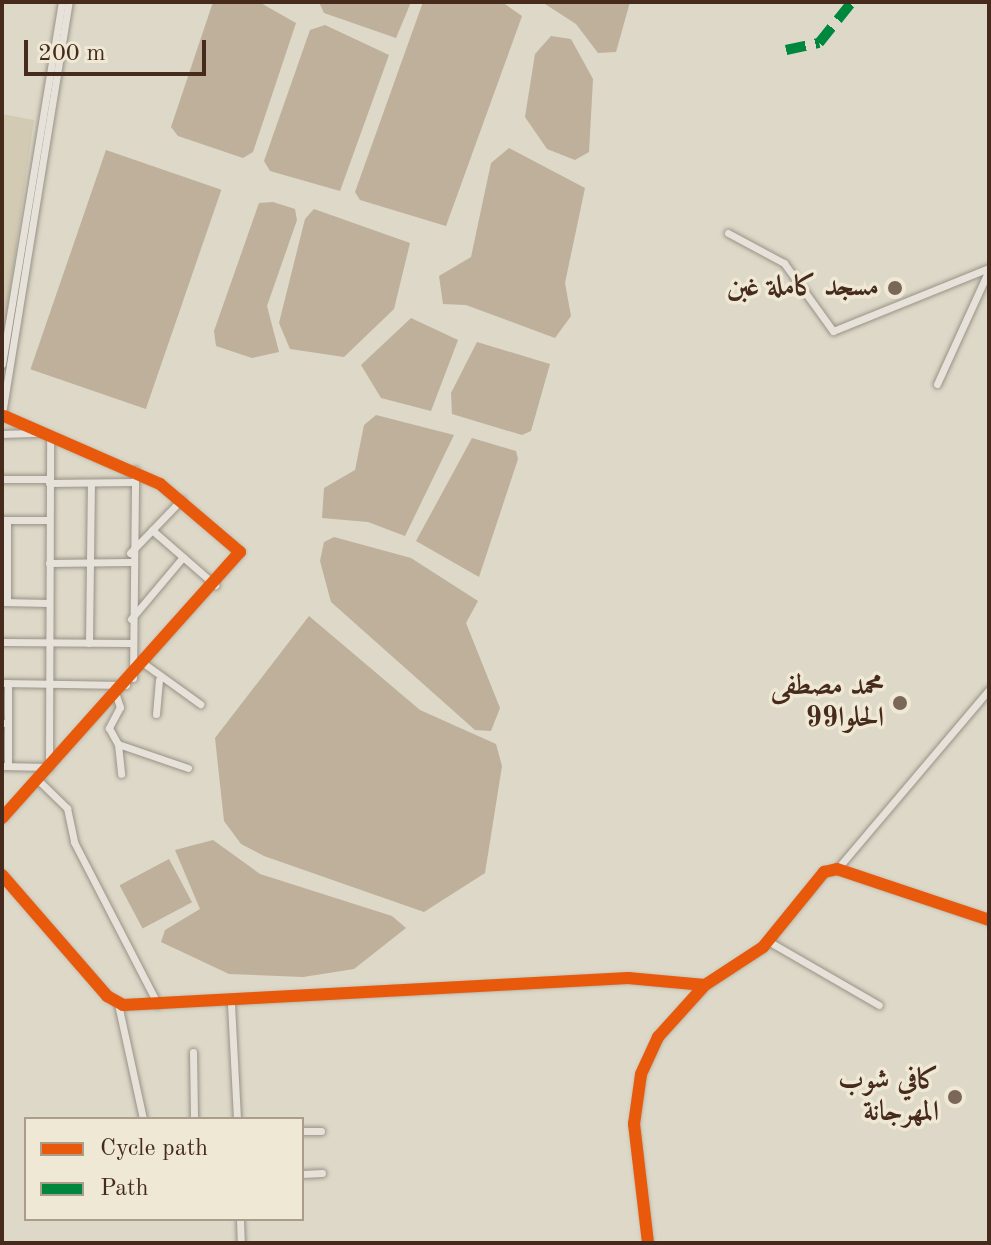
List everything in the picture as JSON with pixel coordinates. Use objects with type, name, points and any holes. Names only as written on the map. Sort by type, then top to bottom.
[{"type":"street","points":[[2,364],[62,2]]},
{"type":"street","points":[[46,436],[2,433],[69,2]]},
{"type":"street","points":[[728,233],[784,263],[833,331],[989,269]]},
{"type":"street","points":[[937,384],[989,269]]},
{"type":"street","points":[[2,818],[146,665],[240,552],[181,500],[135,470],[46,436],[3,415]]},
{"type":"street","points":[[46,436],[49,481],[49,767]]},
{"type":"street","points":[[133,678],[130,558],[135,470]]},
{"type":"street","points":[[2,479],[134,482]]},
{"type":"street","points":[[89,643],[91,483]]},
{"type":"street","points":[[49,563],[91,563],[130,558],[181,500]]},
{"type":"street","points":[[49,520],[5,520],[4,602],[49,603]]},
{"type":"street","points":[[152,530],[215,585]]},
{"type":"street","points":[[131,619],[183,557]]},
{"type":"street","points":[[2,642],[132,643]]},
{"type":"street","points":[[146,665],[159,680],[200,704]]},
{"type":"street","points":[[156,714],[159,680]]},
{"type":"street","points":[[49,767],[5,766],[5,683],[126,685]]},
{"type":"street","points":[[837,869],[989,690]]},
{"type":"street","points":[[116,695],[120,707],[109,728],[118,744],[121,774]]},
{"type":"street","points":[[118,744],[188,768]]},
{"type":"street","points":[[37,779],[67,808],[74,842],[139,957],[158,1005]]},
{"type":"street","points":[[648,1243],[634,1124],[641,1074],[658,1037],[705,985],[768,941],[824,872],[837,869],[989,920]]},
{"type":"street","points":[[2,875],[118,1004],[143,1117]]},
{"type":"street","points":[[768,941],[879,1005]]},
{"type":"street","points":[[118,1004],[231,1004],[628,978],[705,985]]},
{"type":"street","points":[[231,1004],[237,1117]]},
{"type":"street","points":[[193,1052],[194,1117]]},
{"type":"street","points":[[304,1131],[321,1131]]},
{"type":"street","points":[[304,1174],[322,1173]]},
{"type":"street","points":[[240,1221],[241,1243]]},
{"type":"shaded area","points":[[213,2],[259,2],[296,23],[253,152],[243,158],[178,136],[171,127]]},
{"type":"shaded area","points":[[319,2],[411,2],[396,38],[324,13]]},
{"type":"shaded area","points":[[423,2],[502,2],[522,16],[446,226],[360,200],[355,192]]},
{"type":"shaded area","points":[[542,2],[630,2],[616,52],[598,53],[576,24]]},
{"type":"shaded area","points":[[325,25],[389,55],[340,191],[270,171],[264,161],[310,30]]},
{"type":"shaded area","points":[[551,36],[571,39],[593,79],[589,152],[575,160],[547,149],[525,117],[535,54]]},
{"type":"shaded area","points":[[2,114],[34,120],[4,334],[2,334]]},
{"type":"shaded area","points":[[509,148],[585,188],[565,283],[571,316],[555,338],[466,305],[443,304],[439,276],[471,257],[491,163]]},
{"type":"shaded area","points":[[106,150],[221,190],[146,409],[30,369]]},
{"type":"shaded area","points":[[273,202],[295,209],[297,220],[267,306],[279,352],[252,358],[216,346],[214,331],[259,203]]},
{"type":"shaded area","points":[[314,209],[410,243],[394,309],[344,357],[290,349],[279,323],[305,219]]},
{"type":"shaded area","points":[[411,318],[458,340],[431,411],[381,398],[361,365]]},
{"type":"shaded area","points":[[477,342],[550,364],[531,431],[522,435],[452,414],[451,393]]},
{"type":"shaded area","points":[[376,415],[454,435],[405,536],[368,522],[322,518],[324,488],[355,470],[364,425]]},
{"type":"shaded area","points":[[472,438],[516,451],[518,459],[479,577],[416,541]]},
{"type":"shaded area","points":[[334,537],[411,558],[478,601],[466,623],[500,708],[491,731],[475,730],[331,602],[320,561],[324,542]]},
{"type":"shaded area","points":[[309,616],[420,710],[496,744],[502,766],[485,873],[424,912],[264,856],[241,844],[224,821],[215,738]]},
{"type":"shaded area","points":[[213,840],[260,874],[392,916],[406,928],[354,969],[303,977],[229,974],[161,942],[165,930],[200,909],[175,850]]},
{"type":"shaded area","points":[[169,859],[192,902],[143,929],[120,885]]},
{"type":"marked path","points":[[786,50],[819,43],[852,2]]},
{"type":"cycle path","points":[[2,818],[240,552],[160,484],[4,416]]},
{"type":"cycle path","points":[[648,1243],[634,1124],[641,1074],[658,1037],[705,985],[763,947],[824,872],[837,869],[989,920]]},
{"type":"cycle path","points":[[2,875],[107,996],[123,1005],[628,978],[705,985]]},
{"type":"place","name":"مسجد كاملة غبن","points":[[895,288]]},
{"type":"place","name":"محمد مصطفى الحلوا99","points":[[900,703]]},
{"type":"place","name":"كافي شوب المهرجانة","points":[[955,1097]]}]
